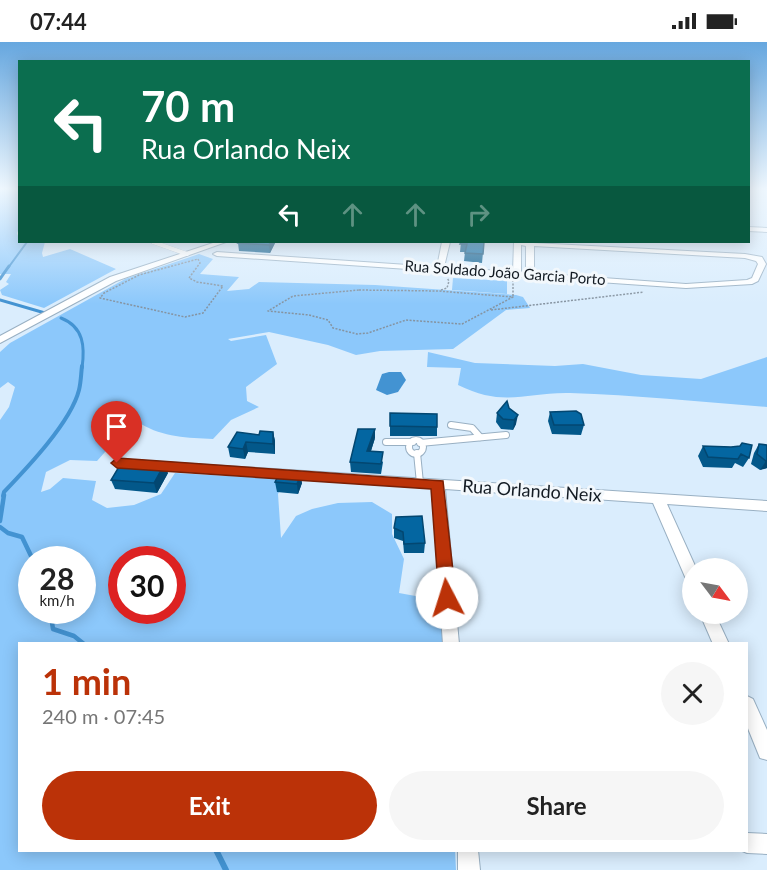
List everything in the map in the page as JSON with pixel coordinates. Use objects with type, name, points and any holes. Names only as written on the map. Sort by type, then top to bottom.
[{"type":"street","points":[[750,229],[767,230]]},
{"type":"street","points":[[0,340],[112,279],[219,243]]},
{"type":"street","points":[[443,272],[446,243]]},
{"type":"street","points":[[515,274],[517,243]]},
{"type":"street","points":[[530,243],[530,275]]},
{"type":"street","name":"Rua Soldado João Garcia Porto","points":[[217,254],[443,272],[515,274],[686,286],[749,282],[756,279],[762,264],[759,259],[746,256],[530,243]]},
{"type":"street","name":"Rua Orlando Neix","points":[[117,463],[767,506]]},
{"type":"street","points":[[438,484],[451,642]]},
{"type":"street","points":[[658,499],[684,558]]},
{"type":"street","points":[[712,624],[720,642]]},
{"type":"street","points":[[748,707],[767,751]]},
{"type":"street","points":[[748,843],[767,844]]},
{"type":"street","points":[[468,852],[469,870]]},
{"type":"lane","points":[[156,243],[187,254]]},
{"type":"lane","points":[[452,425],[472,428],[480,436]]},
{"type":"lane","points":[[386,442],[417,443],[506,435]]},
{"type":"lane","points":[[417,443],[424,449],[417,453],[412,452],[408,447],[417,443]]},
{"type":"lane","points":[[417,453],[420,483]]},
{"type":"path","points":[[198,259],[200,263],[189,278],[199,283],[223,286],[203,313],[185,317],[100,298],[104,293],[121,285],[147,272],[198,259]]},
{"type":"path","points":[[438,291],[447,288],[449,281],[443,272]]},
{"type":"path","points":[[513,297],[515,274]]},
{"type":"path","points":[[438,291],[513,297],[462,324],[406,320],[368,333],[357,334],[333,328],[328,320],[309,315],[268,311],[293,296],[321,292],[438,291]]},
{"type":"path","points":[[489,310],[652,291]]},
{"type":"shaded area","points":[[0,228],[18,228],[18,243],[45,243],[43,257],[70,249],[116,269],[44,308],[2,295],[0,290],[9,284],[6,282],[11,274],[0,274]]},
{"type":"shaded area","points":[[199,254],[213,259],[200,274],[239,277],[227,291],[249,289],[259,282],[375,285],[523,297],[530,308],[506,310],[453,349],[380,351],[356,355],[328,345],[269,332],[228,339],[231,341],[266,335],[277,364],[246,387],[247,401],[259,407],[231,420],[213,439],[167,434],[141,424],[113,443],[97,461],[70,460],[46,472],[41,492],[50,489],[63,478],[96,481],[92,500],[107,508],[134,505],[161,494],[175,473],[285,479],[278,494],[281,538],[296,516],[312,509],[338,503],[372,502],[392,514],[392,534],[404,559],[399,593],[432,599],[446,636],[446,642],[18,642],[18,852],[455,852],[456,870],[0,870],[0,420],[9,407],[15,387],[8,382],[0,388],[0,352],[10,343],[125,279]]},
{"type":"shaded area","points":[[453,278],[507,281],[507,294],[452,290]]},
{"type":"shaded area","points":[[428,352],[475,363],[555,366],[583,364],[641,375],[701,379],[767,357],[767,407],[570,393],[514,397],[489,396],[458,385],[461,368],[427,367]]},
{"type":"shaded area","points":[[401,372],[406,380],[398,392],[387,395],[376,390],[382,374]]},
{"type":"building","points":[[238,243],[270,243],[269,245]]},
{"type":"building","points":[[484,243],[483,254],[465,253],[467,244],[460,244]]},
{"type":"building","points":[[507,401],[509,408],[518,415],[514,420],[503,419],[497,413]]},
{"type":"building","points":[[576,411],[581,414],[584,425],[554,425],[550,412]]},
{"type":"building","points":[[390,413],[437,414],[437,427],[390,426]]},
{"type":"building","points":[[358,429],[375,429],[367,451],[383,452],[381,464],[350,462]]},
{"type":"building","points":[[260,431],[273,432],[273,444],[246,442],[243,449],[228,447],[237,432],[259,435]]},
{"type":"building","points":[[742,443],[752,445],[749,458],[741,454],[738,459],[708,457],[703,446],[731,447],[740,446]]},
{"type":"building","points":[[759,444],[767,445],[766,461],[757,454]]},
{"type":"building","points":[[123,460],[165,463],[154,483],[111,480]]},
{"type":"building","points":[[280,472],[301,473],[297,484],[275,482]]},
{"type":"building","points":[[422,516],[425,543],[404,544],[403,532],[394,528],[396,517]]},
{"type":"waterway","points":[[8,268],[26,243]]},
{"type":"waterway","points":[[0,279],[9,266]]},
{"type":"waterway","points":[[0,300],[45,313]]},
{"type":"waterway","points":[[61,318],[79,332],[83,345],[82,368]]},
{"type":"waterway","points":[[3,496],[4,492],[47,444],[67,416],[79,390],[82,366]]},
{"type":"waterway","points":[[0,521],[4,495]]},
{"type":"waterway","points":[[0,527],[8,533],[22,537],[26,546]]},
{"type":"waterway","points":[[52,624],[53,629],[74,636],[82,642]]},
{"type":"waterway","points":[[217,852],[226,870]]},
{"type":"route","points":[[117,463],[438,484],[447,598]]}]
